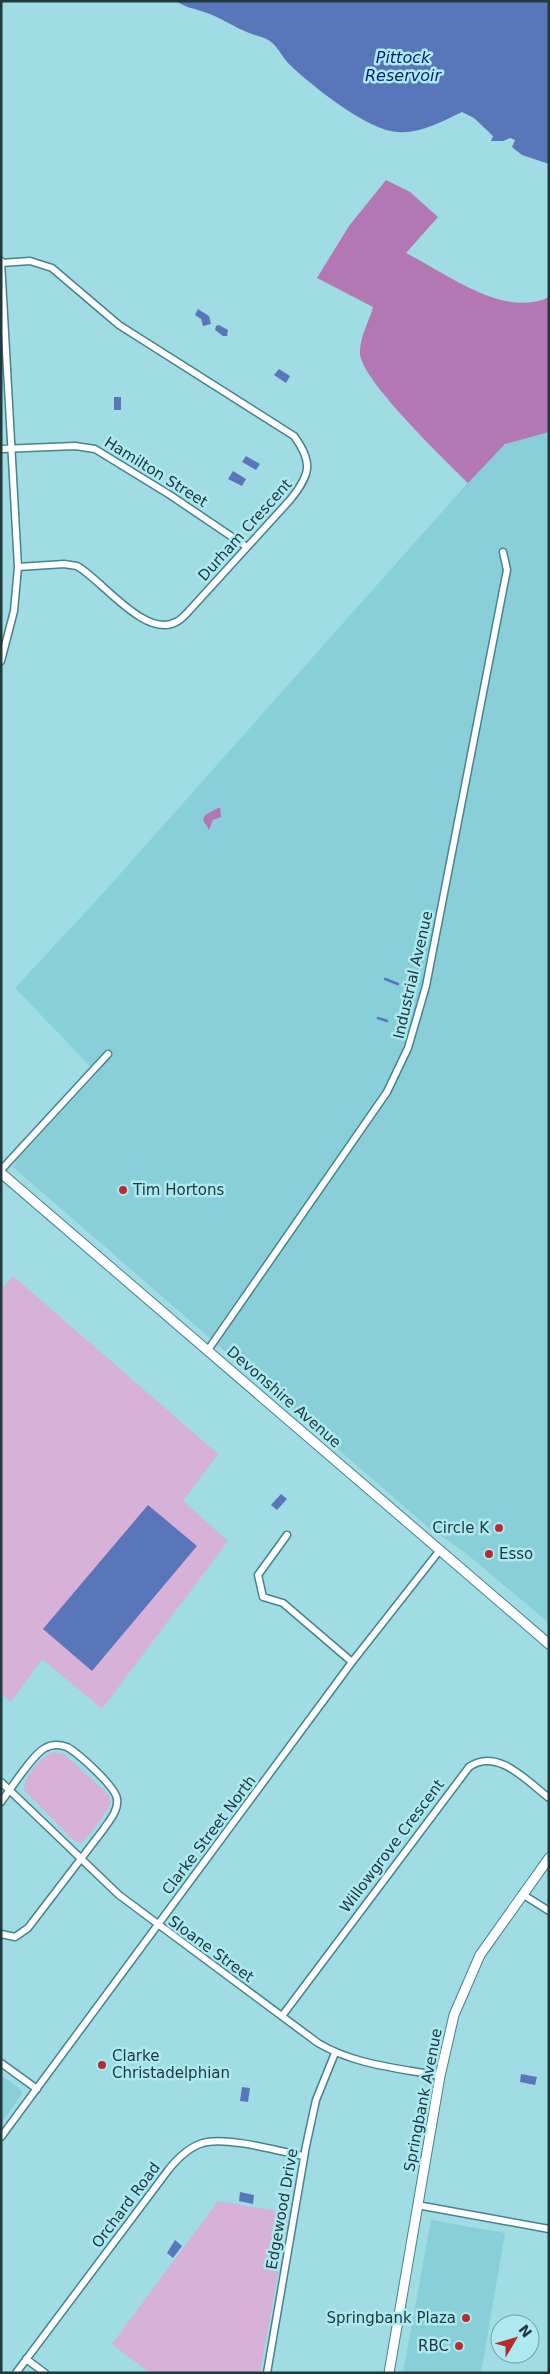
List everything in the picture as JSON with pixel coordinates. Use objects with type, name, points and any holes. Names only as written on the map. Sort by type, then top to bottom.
[{"type":"main road","name":"Devonshire Avenue","points":[[1,1172],[549,1644]]},
{"type":"main road","name":"Springbank Avenue","points":[[388,2373],[440,2076],[454,2015],[469,1977],[491,1938],[549,1858]]},
{"type":"street","name":"Durham Crescent","points":[[1,262],[30,261],[52,268],[119,325],[294,436],[306,456],[308,473],[303,484],[290,500],[176,623],[158,625],[138,615],[77,566],[64,564],[18,567]]},
{"type":"street","points":[[1,262],[13,448],[18,567],[14,611],[1,661]]},
{"type":"street","name":"Hamilton Street","points":[[1,449],[77,446],[95,449],[247,547]]},
{"type":"street","name":"Industrial Avenue","points":[[208,1350],[387,1092],[408,1048],[419,1017],[430,968],[507,570],[502,552]]},
{"type":"street","points":[[1,1172],[108,1054]]},
{"type":"street","points":[[287,1535],[258,1575],[262,1596],[283,1603],[352,1662]]},
{"type":"street","name":"Clarke Street North","points":[[1,2137],[352,1662],[440,1550]]},
{"type":"street","points":[[1,1802],[40,1751],[52,1745],[61,1745],[72,1751],[116,1793],[117,1806],[103,1830],[25,1932],[15,1937],[1,1934]]},
{"type":"street","name":"Willowgrove Crescent","points":[[282,2016],[461,1774],[469,1767],[476,1762],[485,1760],[506,1765],[549,1798]]},
{"type":"street","name":"Sloane Street","points":[[1,1782],[110,1888],[282,2016],[335,2053],[360,2062],[440,2076]]},
{"type":"street","points":[[522,1894],[549,1911]]},
{"type":"street","name":"Edgewood Drive","points":[[267,2373],[304,2156],[316,2100],[335,2053]]},
{"type":"street","points":[[1,2062],[37,2089]]},
{"type":"street","name":"Orchard Road","points":[[16,2373],[164,2175],[182,2155],[197,2145],[216,2141],[304,2156]]},
{"type":"street","points":[[417,2205],[549,2228]]},
{"type":"street","points":[[26,2359],[45,2373]]},
{"type":"shaded area","points":[[386,180],[410,192],[438,217],[406,253],[457,282],[495,298],[513,302],[532,302],[549,297],[549,432],[505,444],[468,483],[407,421],[375,383],[365,367],[360,354],[360,348],[373,307],[317,278],[349,226]]},
{"type":"shaded area","points":[[549,432],[549,1623],[462,1550],[430,1529],[13,1167],[17,1160],[103,1067],[90,1066],[15,988],[96,901],[489,459],[511,440]]},
{"type":"shaded area","points":[[220,808],[221,817],[213,820],[209,830],[203,820],[205,815]]},
{"type":"shaded area","points":[[13,1276],[218,1454],[183,1501],[228,1541],[102,1709],[42,1659],[11,1702],[1,1693],[1,1290]]},
{"type":"shaded area","points":[[52,1752],[64,1754],[106,1792],[110,1798],[109,1807],[106,1812],[81,1843],[74,1841],[24,1790],[26,1779],[34,1768]]},
{"type":"shaded area","points":[[1,2075],[20,2089],[22,2094],[1,2124]]},
{"type":"shaded area","points":[[218,2201],[289,2213],[260,2373],[150,2373],[112,2344]]},
{"type":"shaded area","points":[[431,2220],[505,2233],[481,2373],[403,2373]]},
{"type":"water","name":"Pittock Reservoir","points":[[176,1],[549,1],[549,164],[522,155],[512,147],[515,140],[510,138],[503,141],[491,141],[493,136],[474,118],[462,112],[415,131],[398,132],[371,124],[340,106],[311,83],[289,64],[270,41],[243,31],[210,14],[186,7]]},
{"type":"water","points":[[198,309],[209,316],[211,324],[203,326],[201,319],[195,315]]},
{"type":"water","points":[[219,325],[228,330],[227,336],[223,336],[215,330],[216,326]]},
{"type":"water","points":[[279,369],[290,376],[286,383],[274,375]]},
{"type":"water","points":[[114,397],[121,397],[121,410],[114,410]]},
{"type":"water","points":[[246,456],[260,464],[256,470],[242,462]]},
{"type":"water","points":[[233,471],[246,479],[242,486],[228,479]]},
{"type":"water","points":[[281,1494],[287,1499],[277,1510],[271,1505]]},
{"type":"water","points":[[148,1505],[197,1546],[92,1671],[43,1629]]},
{"type":"water","points":[[521,2074],[537,2077],[535,2085],[520,2082]]},
{"type":"water","points":[[242,2087],[250,2088],[248,2102],[240,2101]]},
{"type":"water","points":[[240,2192],[254,2195],[253,2204],[239,2201]]},
{"type":"water","points":[[175,2240],[182,2246],[173,2258],[167,2253]]},
{"type":"waterway","points":[[385,979],[398,984]]},
{"type":"waterway","points":[[378,1018],[387,1021]]},
{"type":"place","name":"Tim Hortons","points":[[123,1190]]},
{"type":"place","name":"Circle K","points":[[499,1528]]},
{"type":"place","name":"Esso","points":[[489,1554]]},
{"type":"place","name":"Clarke Christadelphian","points":[[102,2065]]},
{"type":"place","name":"Springbank Plaza","points":[[466,2318]]},
{"type":"place","name":"RBC","points":[[459,2346]]}]
